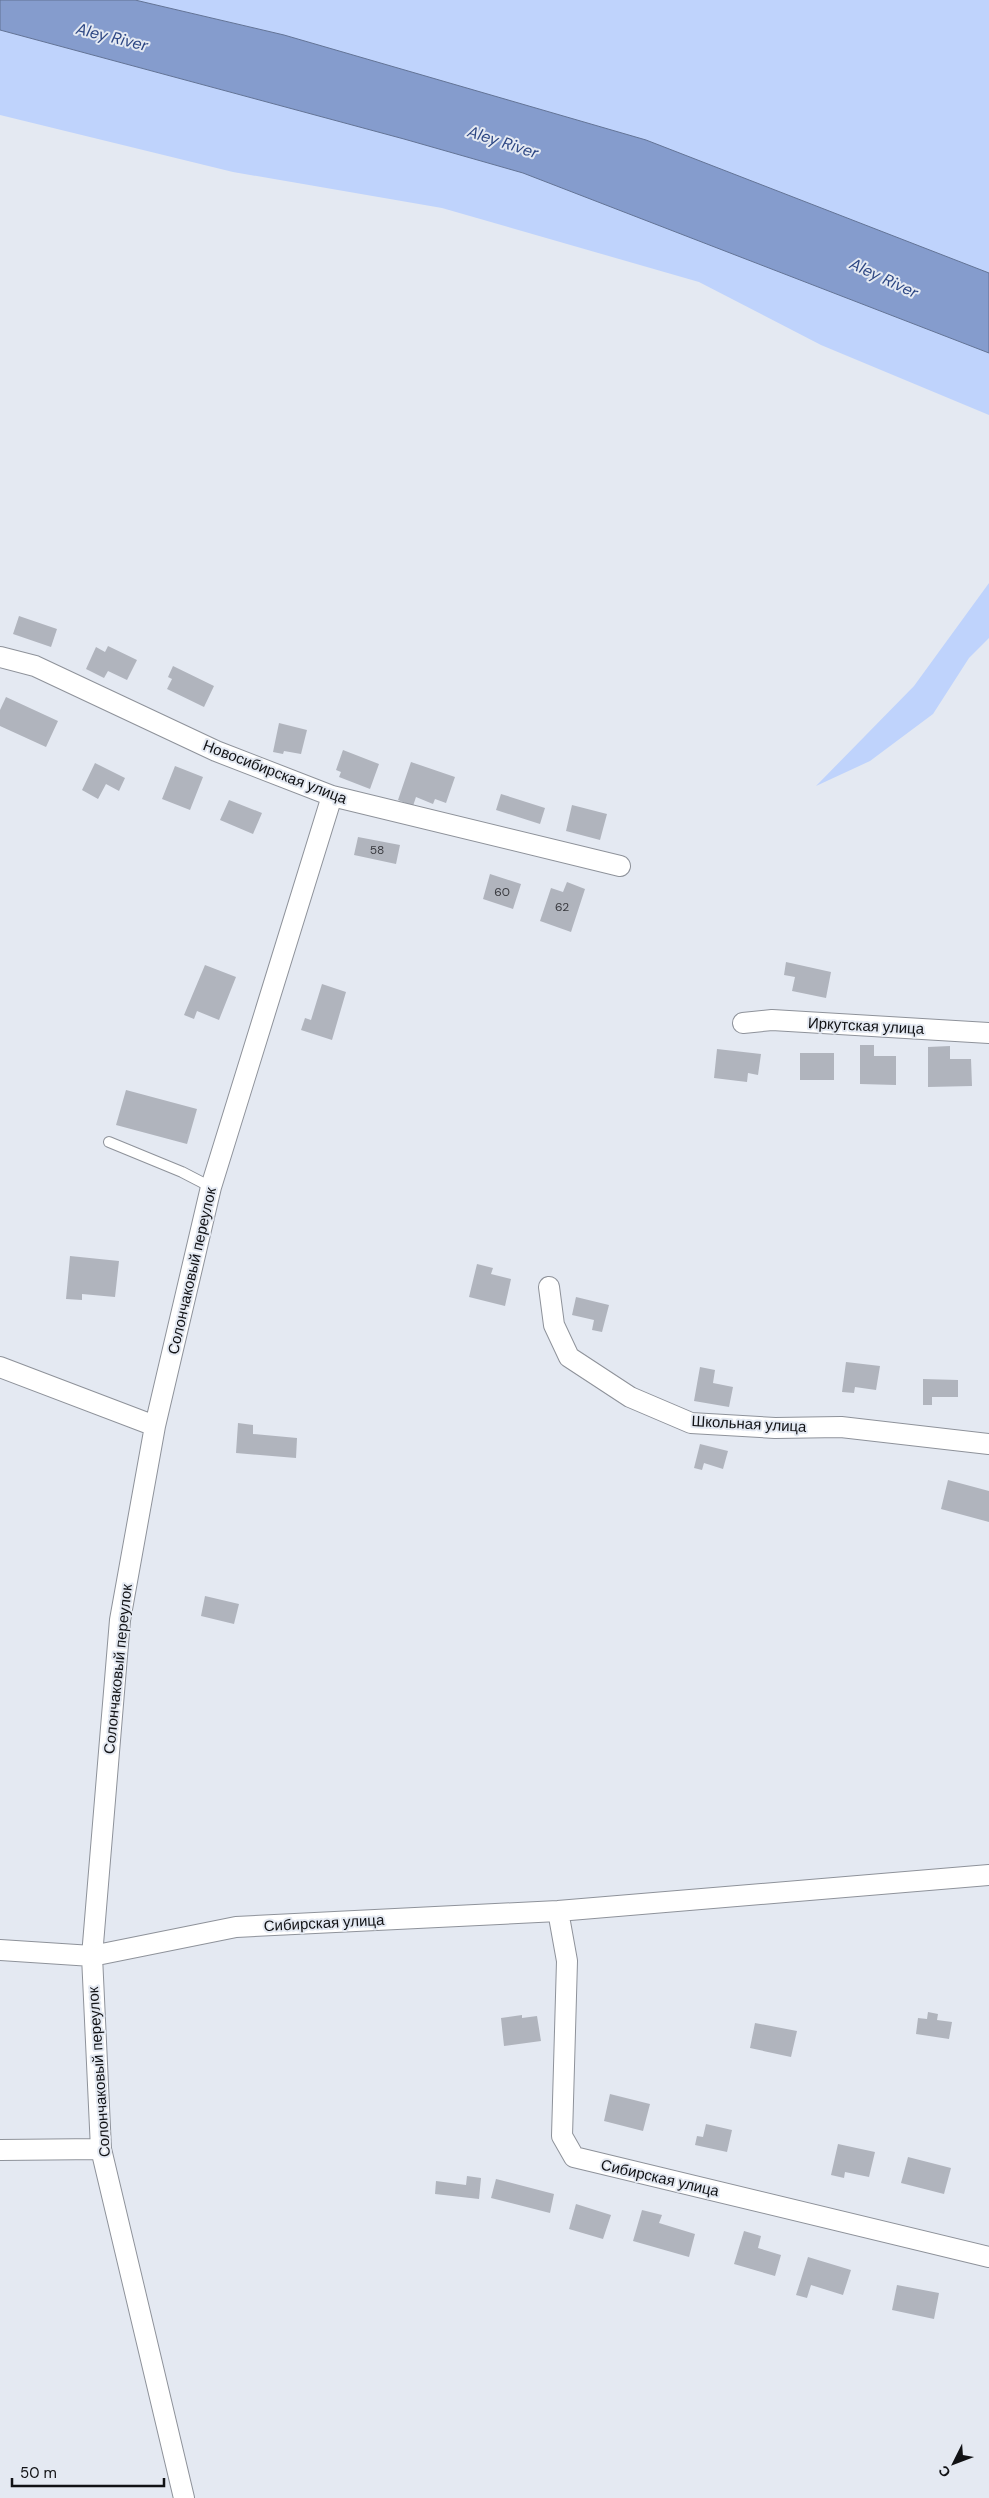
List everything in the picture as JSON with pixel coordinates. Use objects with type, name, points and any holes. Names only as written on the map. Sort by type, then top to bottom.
[{"type":"street","name":"Новосибирская улица","points":[[0,656],[35,666],[216,751],[332,796],[620,866]]},
{"type":"street","name":"Солончаковый переулок","points":[[184,2498],[101,2149],[92,1956],[120,1620],[155,1426],[211,1187],[332,796]]},
{"type":"street","name":"Иркутская улица","points":[[743,1023],[772,1020],[989,1033]]},
{"type":"street","name":"Школьная улица","points":[[549,1287],[554,1325],[568,1357],[630,1397],[690,1423],[775,1428],[841,1427],[989,1444]]},
{"type":"street","points":[[0,1366],[155,1426]]},
{"type":"street","name":"Сибирская улица","points":[[0,1950],[92,1956],[236,1927],[558,1911],[989,1874]]},
{"type":"street","name":"Сибирская улица","points":[[558,1911],[567,1961],[562,2136],[574,2157],[989,2257]]},
{"type":"street","points":[[0,2150],[101,2149]]},
{"type":"lane","points":[[109,1142],[182,1172],[211,1187]]},
{"type":"shaded area","points":[[135,0],[989,0],[989,273],[646,140],[284,35]]},
{"type":"shaded area","points":[[0,30],[523,173],[989,353],[989,415],[821,345],[699,282],[442,208],[233,172],[0,115]]},
{"type":"shaded area","points":[[989,583],[989,638],[969,658],[933,714],[870,761],[816,786],[914,686]]},
{"type":"water","name":"Aley River","points":[[0,0],[135,0],[284,35],[646,140],[989,273],[989,353],[523,173],[0,30]]},
{"type":"building","points":[[19,616],[57,629],[51,647],[13,634]]},
{"type":"building","points":[[108,646],[137,660],[127,680],[108,671],[104,678],[86,669],[96,647],[105,652]]},
{"type":"building","points":[[173,666],[214,686],[204,707],[167,689],[172,679],[168,677]]},
{"type":"building","points":[[6,697],[58,721],[46,747],[0,726],[0,710]]},
{"type":"building","points":[[279,723],[307,730],[301,754],[284,751],[283,754],[273,752]]},
{"type":"building","points":[[343,750],[379,764],[370,789],[339,777],[341,772],[336,770]]},
{"type":"building","points":[[411,762],[455,777],[446,803],[435,799],[433,804],[416,797],[413,806],[398,800]]},
{"type":"building","points":[[95,763],[125,778],[119,791],[106,784],[98,799],[82,790]]},
{"type":"building","points":[[175,766],[203,777],[190,810],[162,799]]},
{"type":"building","points":[[501,794],[545,808],[540,824],[496,810]]},
{"type":"building","points":[[229,800],[262,813],[253,834],[220,820]]},
{"type":"building","points":[[572,805],[607,814],[600,840],[566,831]]},
{"type":"building","points":[[358,837],[400,845],[396,864],[354,855]]},
{"type":"building","points":[[490,874],[521,884],[513,909],[483,899]]},
{"type":"building","points":[[567,882],[585,889],[571,932],[540,921],[551,888],[563,892]]},
{"type":"building","points":[[786,962],[831,972],[826,998],[792,991],[795,977],[784,975]]},
{"type":"building","points":[[205,965],[236,977],[219,1020],[197,1011],[194,1019],[184,1015]]},
{"type":"building","points":[[322,984],[346,992],[332,1040],[301,1030],[305,1018],[311,1020]]},
{"type":"building","points":[[860,1045],[874,1045],[874,1056],[896,1056],[896,1085],[860,1084]]},
{"type":"building","points":[[950,1046],[950,1059],[971,1059],[972,1086],[928,1087],[928,1047]]},
{"type":"building","points":[[717,1049],[761,1054],[758,1075],[748,1073],[747,1082],[714,1078]]},
{"type":"building","points":[[800,1053],[834,1053],[834,1080],[800,1080]]},
{"type":"building","points":[[126,1090],[197,1109],[187,1144],[116,1125]]},
{"type":"building","points":[[70,1256],[119,1261],[115,1297],[82,1294],[82,1300],[66,1299]]},
{"type":"building","points":[[477,1264],[493,1268],[491,1274],[511,1279],[505,1306],[469,1297]]},
{"type":"building","points":[[576,1297],[609,1305],[602,1332],[592,1330],[594,1320],[572,1315]]},
{"type":"building","points":[[846,1362],[880,1366],[876,1390],[855,1387],[854,1393],[842,1392]]},
{"type":"building","points":[[700,1367],[715,1370],[713,1383],[733,1387],[729,1407],[694,1401]]},
{"type":"building","points":[[923,1379],[958,1380],[958,1397],[932,1397],[932,1405],[923,1405]]},
{"type":"building","points":[[238,1423],[253,1425],[253,1434],[297,1438],[296,1458],[236,1453]]},
{"type":"building","points":[[700,1444],[728,1451],[723,1469],[704,1463],[702,1470],[694,1468]]},
{"type":"building","points":[[948,1480],[989,1491],[989,1522],[941,1509]]},
{"type":"building","points":[[205,1596],[239,1604],[234,1624],[201,1616]]},
{"type":"building","points":[[928,2012],[938,2014],[937,2020],[952,2022],[949,2039],[916,2034],[918,2018],[927,2019]]},
{"type":"building","points":[[522,2015],[522,2018],[537,2016],[541,2041],[504,2046],[501,2018]]},
{"type":"building","points":[[755,2023],[797,2031],[791,2057],[750,2048]]},
{"type":"building","points":[[610,2094],[650,2104],[643,2131],[604,2121]]},
{"type":"building","points":[[706,2124],[732,2130],[727,2152],[695,2145],[697,2136],[703,2137]]},
{"type":"building","points":[[838,2144],[875,2152],[869,2177],[845,2172],[844,2178],[831,2175]]},
{"type":"building","points":[[908,2157],[951,2168],[944,2194],[901,2183]]},
{"type":"building","points":[[467,2176],[481,2178],[479,2199],[435,2194],[436,2181],[466,2185]]},
{"type":"building","points":[[496,2179],[554,2194],[550,2213],[491,2198]]},
{"type":"building","points":[[576,2204],[611,2215],[603,2239],[569,2229]]},
{"type":"building","points":[[642,2210],[662,2215],[659,2223],[695,2234],[689,2257],[633,2241]]},
{"type":"building","points":[[744,2231],[761,2236],[758,2248],[781,2255],[775,2276],[734,2264]]},
{"type":"building","points":[[808,2257],[851,2270],[843,2295],[811,2285],[807,2298],[796,2295]]},
{"type":"building","points":[[897,2285],[939,2293],[934,2319],[892,2310]]}]
